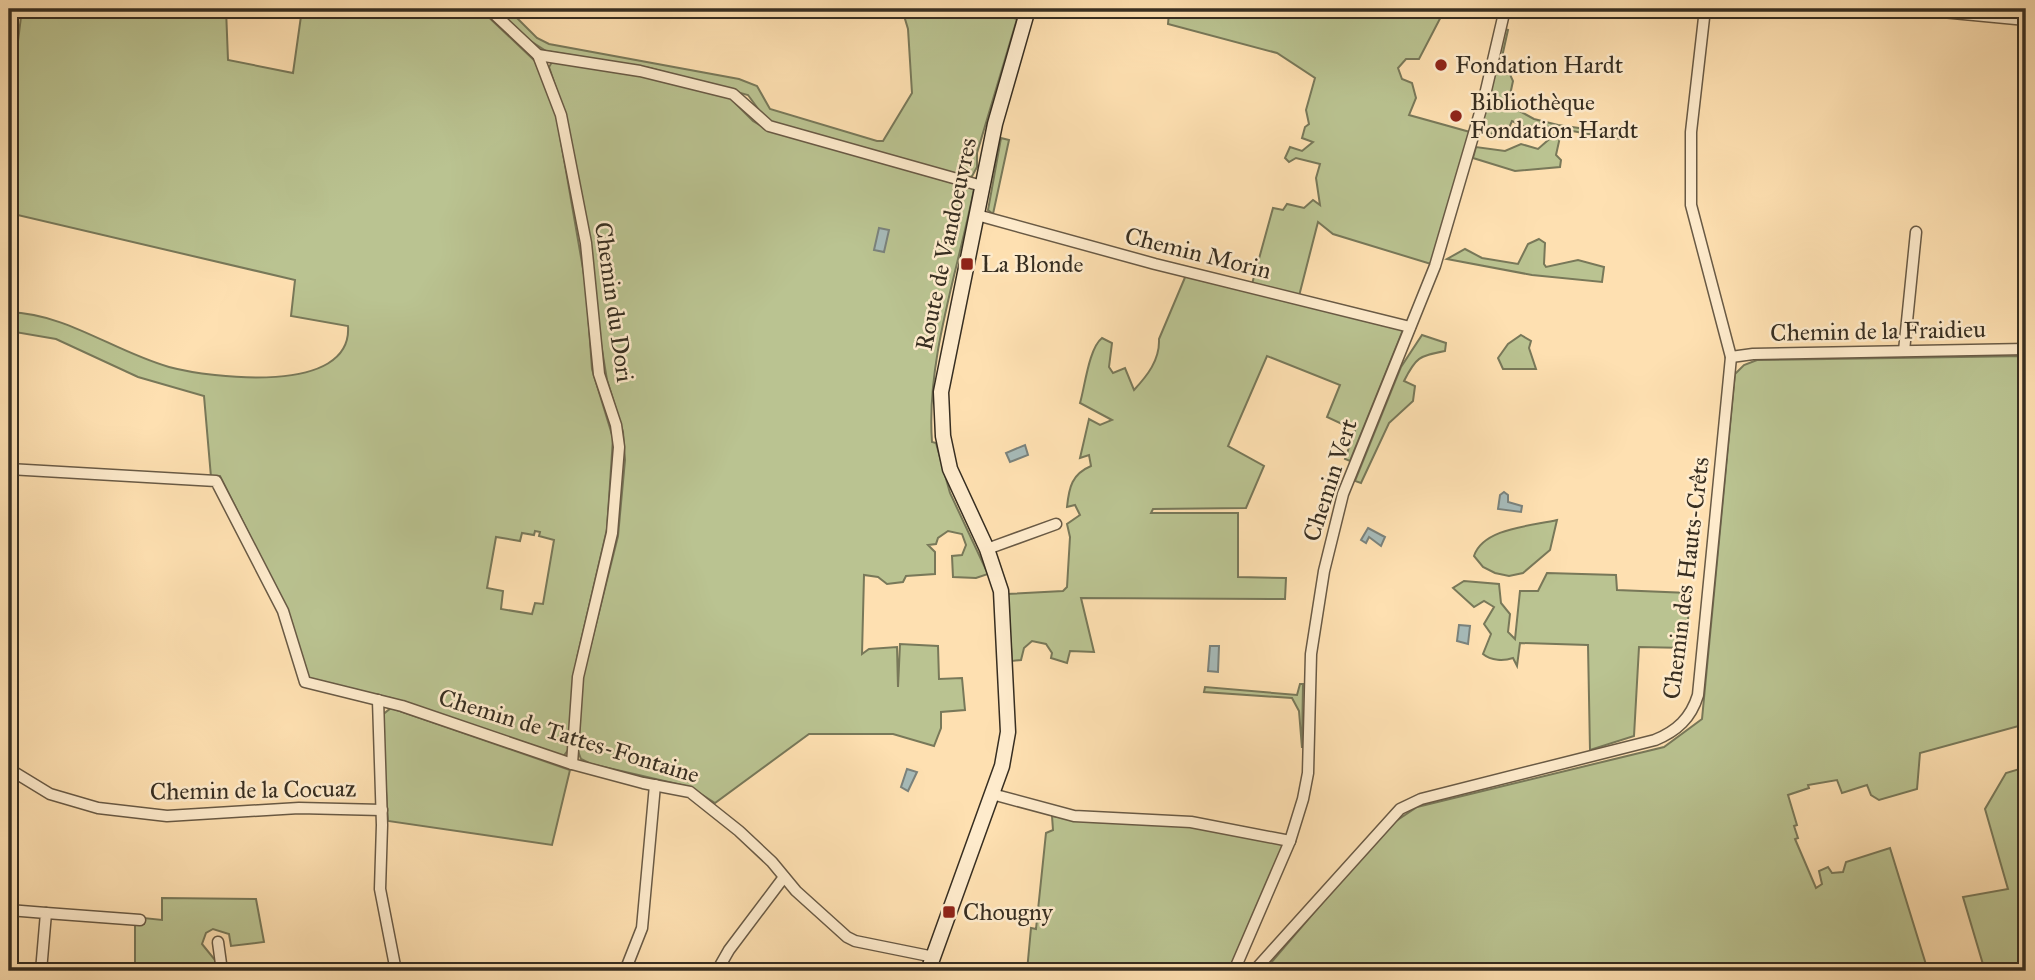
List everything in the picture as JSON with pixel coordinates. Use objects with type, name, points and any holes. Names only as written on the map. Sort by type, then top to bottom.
[{"type":"main road","name":"Route de Vandoeuvres","points":[[928,971],[1006,751],[1008,722],[1003,600],[987,550],[950,469],[940,410],[943,372],[995,124],[1028,9]]},
{"type":"street","points":[[489,9],[538,55],[640,71],[733,94],[769,126],[982,186]]},
{"type":"street","name":"Chemin Vert","points":[[1234,971],[1290,841],[1306,786],[1311,654],[1329,548],[1352,467],[1435,266],[1484,99],[1505,9]]},
{"type":"street","name":"Chemin des Hauts-Crêts","points":[[1254,971],[1400,809],[1421,799],[1646,743],[1665,736],[1687,719],[1698,695],[1731,358],[1691,205],[1691,132],[1705,9]]},
{"type":"street","points":[[1911,9],[2026,19]]},
{"type":"street","name":"Chemin du Dori","points":[[538,55],[561,115],[586,243],[599,374],[616,425],[619,447],[612,533],[578,677],[572,764]]},
{"type":"street","name":"Chemin Morin","points":[[977,215],[1155,264],[1410,327]]},
{"type":"street","points":[[1904,351],[1916,232]]},
{"type":"street","name":"Chemin de la Fraidieu","points":[[1731,358],[2026,349]]},
{"type":"street","name":"Chemin de Tattes-Fontaine","points":[[9,469],[216,481],[282,611],[305,682],[379,700],[572,764],[681,789],[702,798],[826,919],[851,939],[934,957]]},
{"type":"street","points":[[987,550],[1056,524]]},
{"type":"street","points":[[379,700],[377,721],[382,810],[380,890],[396,971]]},
{"type":"street","name":"Chemin de la Cocuaz","points":[[9,769],[62,798],[87,807],[167,816],[299,808],[382,810]]},
{"type":"street","points":[[625,971],[642,928],[655,785]]},
{"type":"street","points":[[992,794],[1073,816],[1191,822],[1290,841]]},
{"type":"street","points":[[718,971],[729,950],[784,877]]},
{"type":"street","points":[[9,910],[140,920]]},
{"type":"street","points":[[41,971],[46,913]]},
{"type":"street","points":[[218,942],[222,971]]},
{"type":"green space","points":[[22,9],[226,9],[228,60],[293,73],[302,9],[480,9],[535,61],[556,113],[586,286],[592,369],[613,438],[607,529],[577,658],[568,750],[563,757],[391,698],[307,680],[285,606],[220,476],[211,477],[204,396],[138,377],[56,339],[9,331],[9,312],[30,314],[70,326],[169,367],[215,375],[276,377],[304,373],[328,363],[343,348],[348,326],[291,316],[295,280],[9,213],[9,76],[16,57]],"holes":[[[535,531],[540,532],[539,536],[554,540],[543,604],[535,603],[532,614],[501,609],[503,591],[487,588],[496,537],[520,541],[522,533],[534,535]]]},
{"type":"green space","points":[[496,9],[508,9],[537,38],[549,44],[739,79],[757,86],[770,109],[877,141],[883,141],[912,93],[908,29],[902,9],[986,9],[1017,19],[977,153],[977,167],[971,178],[767,121],[748,95],[650,68],[546,51],[529,40]]},
{"type":"green space","points":[[1152,9],[1445,9],[1419,59],[1406,59],[1398,68],[1402,79],[1412,83],[1416,98],[1409,115],[1470,132],[1431,264],[1333,234],[1318,222],[1299,296],[1252,284],[1273,208],[1283,210],[1287,204],[1304,208],[1313,200],[1320,205],[1316,178],[1320,164],[1296,158],[1289,162],[1285,158],[1290,147],[1302,151],[1313,142],[1302,138],[1305,127],[1309,124],[1306,110],[1315,78],[1277,53],[1168,24],[1169,13]]},
{"type":"green space","points":[[1505,29],[1508,30],[1502,57],[1513,81],[1510,95],[1514,108],[1534,119],[1628,135],[1627,139],[1544,126],[1525,127],[1512,121],[1505,137],[1480,131]]},
{"type":"green space","points":[[552,62],[659,78],[730,98],[753,121],[768,130],[974,189],[938,348],[931,411],[932,442],[936,443],[950,493],[988,574],[976,578],[953,577],[952,556],[962,555],[966,545],[962,534],[948,531],[938,538],[936,544],[928,545],[935,552],[935,574],[906,576],[903,582],[887,584],[878,577],[864,575],[862,654],[869,649],[897,647],[898,687],[900,644],[938,646],[939,679],[962,678],[965,710],[941,712],[941,728],[934,746],[893,734],[809,734],[715,803],[690,787],[591,764],[581,759],[578,751],[582,680],[618,536],[625,460],[623,432],[607,380],[561,103],[549,67]]},
{"type":"green space","points":[[1554,135],[1560,137],[1556,155],[1561,160],[1560,167],[1515,171],[1473,158],[1476,147],[1505,151],[1521,144],[1538,149]]},
{"type":"green space","points":[[1001,138],[1009,140],[993,214],[988,210]]},
{"type":"green space","points":[[1539,239],[1545,243],[1546,267],[1578,260],[1604,267],[1602,282],[1532,275],[1447,259],[1465,249],[1482,258],[1518,264],[1528,244]]},
{"type":"green space","points":[[1186,275],[1403,330],[1350,461],[1345,459],[1355,430],[1327,417],[1340,385],[1267,356],[1228,446],[1264,466],[1246,508],[1153,509],[1151,513],[1238,513],[1238,577],[1286,578],[1285,599],[1081,598],[1094,652],[1070,651],[1067,663],[1051,658],[1052,653],[1046,644],[1032,641],[1024,648],[1021,660],[1012,661],[1007,594],[1063,591],[1067,587],[1070,537],[1067,524],[1080,515],[1075,505],[1067,507],[1070,487],[1080,473],[1091,466],[1089,455],[1080,458],[1089,419],[1100,425],[1112,420],[1080,403],[1094,350],[1102,338],[1112,343],[1109,367],[1113,373],[1125,368],[1134,390],[1155,361],[1159,339]]},
{"type":"green space","points":[[1422,335],[1446,343],[1445,351],[1424,356],[1412,367],[1404,381],[1415,386],[1413,401],[1389,423],[1361,483],[1355,481],[1401,367]]},
{"type":"green space","points":[[1521,335],[1531,341],[1529,348],[1536,369],[1503,369],[1498,358],[1508,344]]},
{"type":"green space","points":[[2026,356],[2026,724],[1920,753],[1917,789],[1879,800],[1871,795],[1867,785],[1842,793],[1837,780],[1808,785],[1809,788],[1788,795],[1797,825],[1794,826],[1798,838],[1795,839],[1816,888],[1822,884],[1819,871],[1828,867],[1832,873],[1843,872],[1846,862],[1890,848],[1928,971],[1264,971],[1387,827],[1417,807],[1664,747],[1702,719],[1735,374],[1744,365],[1757,360]]},
{"type":"green space","points":[[1557,520],[1550,550],[1523,573],[1509,576],[1495,573],[1483,567],[1474,556],[1487,539],[1498,534]]},
{"type":"green space","points":[[1547,573],[1616,575],[1617,590],[1689,593],[1687,648],[1639,647],[1634,736],[1590,750],[1588,645],[1520,643],[1517,666],[1513,658],[1490,658],[1483,654],[1491,634],[1484,624],[1494,607],[1484,601],[1474,607],[1453,588],[1464,581],[1499,584],[1501,603],[1510,614],[1508,632],[1515,639],[1520,591],[1538,591]]},
{"type":"green space","points":[[1300,684],[1303,684],[1302,748],[1299,711],[1292,698],[1204,692],[1205,687],[1297,695]]},
{"type":"green space","points":[[391,708],[570,770],[552,845],[388,821],[381,716]]},
{"type":"green space","points":[[2026,767],[2026,971],[1985,971],[1963,897],[2008,889],[1985,809],[2006,773]]},
{"type":"green space","points":[[1052,816],[1094,822],[1185,826],[1281,843],[1284,846],[1230,971],[1027,971],[1031,928],[1036,929],[1046,833],[1053,830]]},
{"type":"green space","points":[[162,898],[256,899],[264,942],[231,946],[229,934],[213,929],[206,933],[202,944],[215,960],[219,971],[135,971],[135,924],[144,924],[144,918],[162,920]]},
{"type":"shaded area","points":[[879,228],[889,230],[884,252],[874,250]]},
{"type":"shaded area","points":[[1025,445],[1028,455],[1010,462],[1006,453]]},
{"type":"shaded area","points":[[1504,492],[1508,495],[1508,502],[1522,506],[1521,512],[1498,509],[1500,495]]},
{"type":"shaded area","points":[[1368,528],[1385,537],[1381,546],[1369,537],[1366,543],[1361,540]]},
{"type":"shaded area","points":[[1459,625],[1470,626],[1468,644],[1457,641]]},
{"type":"shaded area","points":[[1210,646],[1219,646],[1218,672],[1208,671]]},
{"type":"shaded area","points":[[907,769],[917,772],[908,791],[901,787]]},
{"type":"place","name":"Fondation Hardt","points":[[1441,65]]},
{"type":"place","name":"Bibliothèque Fondation Hardt","points":[[1456,116]]},
{"type":"place","name":"La Blonde","points":[[967,264]]},
{"type":"place","name":"Chougny","points":[[949,912]]}]
